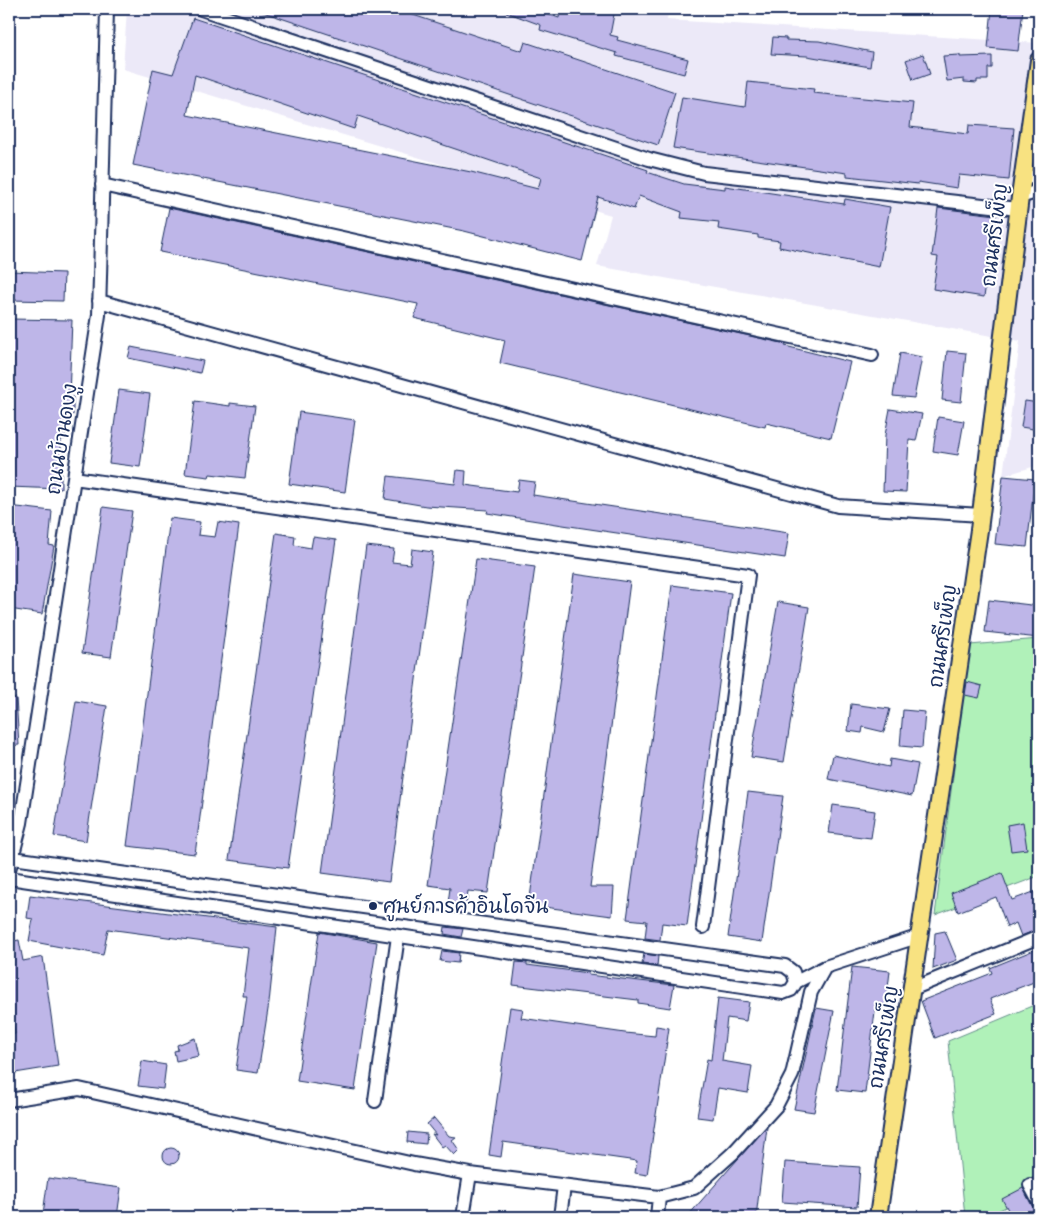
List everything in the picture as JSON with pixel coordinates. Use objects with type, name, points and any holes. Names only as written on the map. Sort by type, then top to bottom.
[{"type":"main road","name":"ถนนศรีเพ็ญ","points":[[878,1217],[981,515],[1019,203],[1039,60]]},
{"type":"street","name":"ถนนบ้านดงงู","points":[[11,864],[21,822],[99,301],[107,9]]},
{"type":"street","points":[[201,9],[649,160],[704,173],[1019,203],[1039,191]]},
{"type":"street","points":[[1023,179],[1039,175]]},
{"type":"street","points":[[102,185],[872,355]]},
{"type":"street","points":[[99,301],[838,506],[981,515]]},
{"type":"street","points":[[74,478],[748,575],[703,927]]},
{"type":"street","points":[[11,864],[785,966],[792,972],[796,982]]},
{"type":"street","points":[[9,878],[783,993],[790,990],[796,982],[825,967],[920,936]]},
{"type":"street","points":[[375,1101],[398,936]]},
{"type":"street","points":[[912,990],[1039,937]]},
{"type":"street","points":[[9,1100],[80,1089],[414,1164],[470,1174],[659,1198],[694,1188],[733,1153],[776,1106],[792,1075],[811,992],[825,967]]},
{"type":"street","points":[[462,1217],[470,1174]]},
{"type":"street","points":[[560,1217],[564,1186]]},
{"type":"street","points":[[1030,1186],[1039,1202]]},
{"type":"street","points":[[657,1217],[659,1198]]},
{"type":"shaded area","points":[[127,9],[668,9],[667,20],[1039,43],[1039,183],[1035,208],[1039,207],[1039,465],[1003,476],[1020,341],[597,266],[611,215],[123,69]]},
{"type":"green space","points":[[1039,639],[1039,805],[1034,818],[1034,827],[1040,851],[1039,876],[935,915],[970,645]]},
{"type":"green space","points":[[1039,1003],[1039,1191],[985,1217],[965,1217],[948,1041]]},
{"type":"building","points":[[254,9],[395,9],[522,51],[525,42],[675,92],[658,145]]},
{"type":"building","points":[[498,9],[532,9],[559,18],[560,9],[615,9],[610,35],[618,37],[617,40],[688,59],[684,74],[616,56],[617,53],[540,30],[541,25]]},
{"type":"building","points":[[992,9],[1023,9],[1018,51],[988,48]]},
{"type":"building","points":[[193,18],[648,170],[647,172],[684,184],[725,189],[725,186],[844,204],[845,199],[890,207],[879,267],[779,247],[780,241],[758,238],[758,235],[718,229],[719,222],[681,218],[682,212],[639,196],[634,209],[598,197],[582,261],[464,231],[133,165],[153,69],[173,74]],"holes":[[[195,75],[354,129],[358,116],[541,178],[538,189],[471,172],[187,115]]]},
{"type":"building","points":[[773,37],[786,38],[786,40],[819,41],[872,52],[870,67],[807,56],[771,54]]},
{"type":"building","points":[[923,54],[930,74],[913,80],[906,60]]},
{"type":"building","points":[[960,55],[960,57],[992,56],[992,68],[988,68],[988,80],[977,80],[977,83],[964,82],[964,79],[947,81],[943,56]]},
{"type":"building","points":[[748,82],[814,89],[813,93],[913,103],[910,127],[968,134],[969,125],[1014,128],[1009,180],[959,175],[957,188],[918,182],[918,184],[847,176],[847,173],[673,148],[682,97],[745,107]]},
{"type":"building","points":[[169,208],[786,344],[785,346],[850,362],[831,438],[766,423],[765,427],[500,363],[505,340],[414,318],[418,304],[160,252]]},
{"type":"building","points":[[938,208],[996,215],[984,297],[933,289],[938,257],[932,256]]},
{"type":"building","points":[[9,271],[64,273],[63,301],[9,300]]},
{"type":"building","points":[[9,319],[72,320],[69,397],[73,397],[73,415],[66,415],[65,439],[61,439],[61,489],[9,487]]},
{"type":"building","points":[[131,347],[203,361],[200,373],[128,358]]},
{"type":"building","points":[[947,351],[966,353],[961,402],[942,400]]},
{"type":"building","points":[[900,353],[922,357],[914,398],[893,396]]},
{"type":"building","points":[[119,390],[150,394],[140,467],[109,463]]},
{"type":"building","points":[[195,401],[230,406],[230,403],[255,406],[245,478],[210,474],[209,477],[185,474]]},
{"type":"building","points":[[1025,401],[1039,403],[1039,430],[1021,427]]},
{"type":"building","points":[[890,409],[922,414],[916,441],[909,440],[906,492],[883,491],[885,435]]},
{"type":"building","points":[[299,412],[355,420],[345,492],[289,484]]},
{"type":"building","points":[[938,417],[964,421],[958,455],[933,451]]},
{"type":"building","points":[[457,470],[466,471],[465,485],[517,492],[519,480],[535,482],[533,495],[789,533],[785,558],[487,513],[488,510],[426,506],[385,499],[388,476],[455,484]]},
{"type":"building","points":[[1003,476],[1035,479],[1027,547],[995,544]]},
{"type":"building","points":[[9,506],[52,511],[49,545],[54,546],[42,614],[9,609]]},
{"type":"building","points":[[103,507],[132,511],[111,657],[82,653]]},
{"type":"building","points":[[170,518],[200,522],[198,535],[215,537],[218,522],[239,525],[195,854],[127,846]]},
{"type":"building","points":[[276,533],[295,536],[294,545],[311,548],[313,537],[336,540],[288,868],[229,860]]},
{"type":"building","points":[[366,546],[394,549],[392,562],[410,564],[412,549],[433,552],[389,882],[322,873]]},
{"type":"building","points":[[476,559],[535,567],[488,893],[468,891],[465,913],[447,911],[450,888],[428,885]]},
{"type":"building","points":[[574,574],[630,582],[590,887],[614,887],[612,916],[529,905]]},
{"type":"building","points":[[672,585],[731,593],[687,926],[662,923],[660,940],[645,938],[647,921],[627,919]]},
{"type":"building","points":[[989,600],[1039,606],[1039,638],[985,632]]},
{"type":"building","points":[[778,602],[809,607],[784,762],[751,757]]},
{"type":"building","points":[[967,682],[982,686],[979,698],[965,695]]},
{"type":"building","points":[[9,698],[16,698],[19,745],[9,746]]},
{"type":"building","points":[[76,701],[107,706],[86,841],[54,836]]},
{"type":"building","points":[[851,704],[890,709],[884,732],[863,727],[862,733],[848,731]]},
{"type":"building","points":[[903,710],[925,712],[922,748],[900,746]]},
{"type":"building","points":[[833,755],[889,767],[890,759],[918,764],[912,796],[828,779]]},
{"type":"building","points":[[748,792],[783,796],[762,942],[728,937]]},
{"type":"building","points":[[833,805],[875,811],[871,838],[829,833]]},
{"type":"building","points":[[1023,822],[1027,849],[1011,851],[1007,825]]},
{"type":"building","points":[[1002,873],[1012,900],[1039,890],[1039,929],[1021,936],[1016,923],[1007,927],[996,897],[958,912],[951,893]]},
{"type":"building","points":[[30,895],[277,927],[269,1003],[258,1073],[236,1070],[247,996],[243,996],[249,948],[108,929],[103,955],[29,941],[33,919],[27,918]]},
{"type":"building","points":[[445,927],[463,929],[461,937],[444,934]]},
{"type":"building","points":[[945,931],[957,960],[933,969],[935,933]]},
{"type":"building","points":[[319,932],[377,942],[355,1090],[297,1081]]},
{"type":"building","points":[[19,940],[23,961],[43,957],[58,1066],[9,1074],[9,1035],[15,1034],[9,996],[9,942]]},
{"type":"building","points":[[1039,948],[1039,980],[990,999],[996,1014],[935,1038],[921,1001],[992,973],[990,968]]},
{"type":"building","points":[[442,951],[459,953],[458,963],[440,961]]},
{"type":"building","points":[[644,954],[658,956],[657,966],[642,964]]},
{"type":"building","points":[[516,962],[588,973],[588,975],[674,985],[670,1008],[638,1003],[638,1000],[513,985]]},
{"type":"building","points":[[852,967],[890,971],[886,1005],[876,1003],[865,1093],[837,1090]]},
{"type":"building","points":[[718,998],[749,1002],[746,1021],[727,1018],[722,1061],[752,1066],[748,1093],[718,1088],[713,1119],[697,1117],[707,1059],[711,1060]]},
{"type":"building","points":[[510,1007],[523,1009],[521,1018],[625,1033],[655,1036],[656,1026],[669,1028],[647,1175],[635,1173],[637,1161],[503,1142],[501,1157],[489,1155]]},
{"type":"building","points":[[816,1008],[834,1011],[814,1112],[794,1109]]},
{"type":"building","points":[[195,1038],[199,1056],[176,1061],[174,1051],[178,1050],[177,1045]]},
{"type":"building","points":[[142,1061],[166,1065],[163,1089],[138,1086]]},
{"type":"building","points":[[434,1118],[449,1136],[456,1137],[452,1140],[459,1150],[454,1155],[445,1145],[442,1147],[432,1134],[436,1135],[427,1124]]},
{"type":"building","points":[[767,1127],[756,1217],[687,1217],[737,1160]]},
{"type":"building","points":[[408,1132],[427,1134],[426,1144],[407,1142]]},
{"type":"building","points":[[168,1148],[174,1148],[179,1153],[177,1162],[168,1164],[163,1159],[163,1153]]},
{"type":"building","points":[[785,1162],[860,1167],[857,1207],[782,1202]]},
{"type":"building","points":[[48,1178],[121,1188],[117,1217],[65,1217],[43,1214]]},
{"type":"building","points":[[1023,1188],[1032,1206],[1037,1210],[1039,1217],[1012,1217],[1002,1199]]},
{"type":"place","name":"ศูนย์การค้าอินโดจีน","points":[[373,906]]}]
